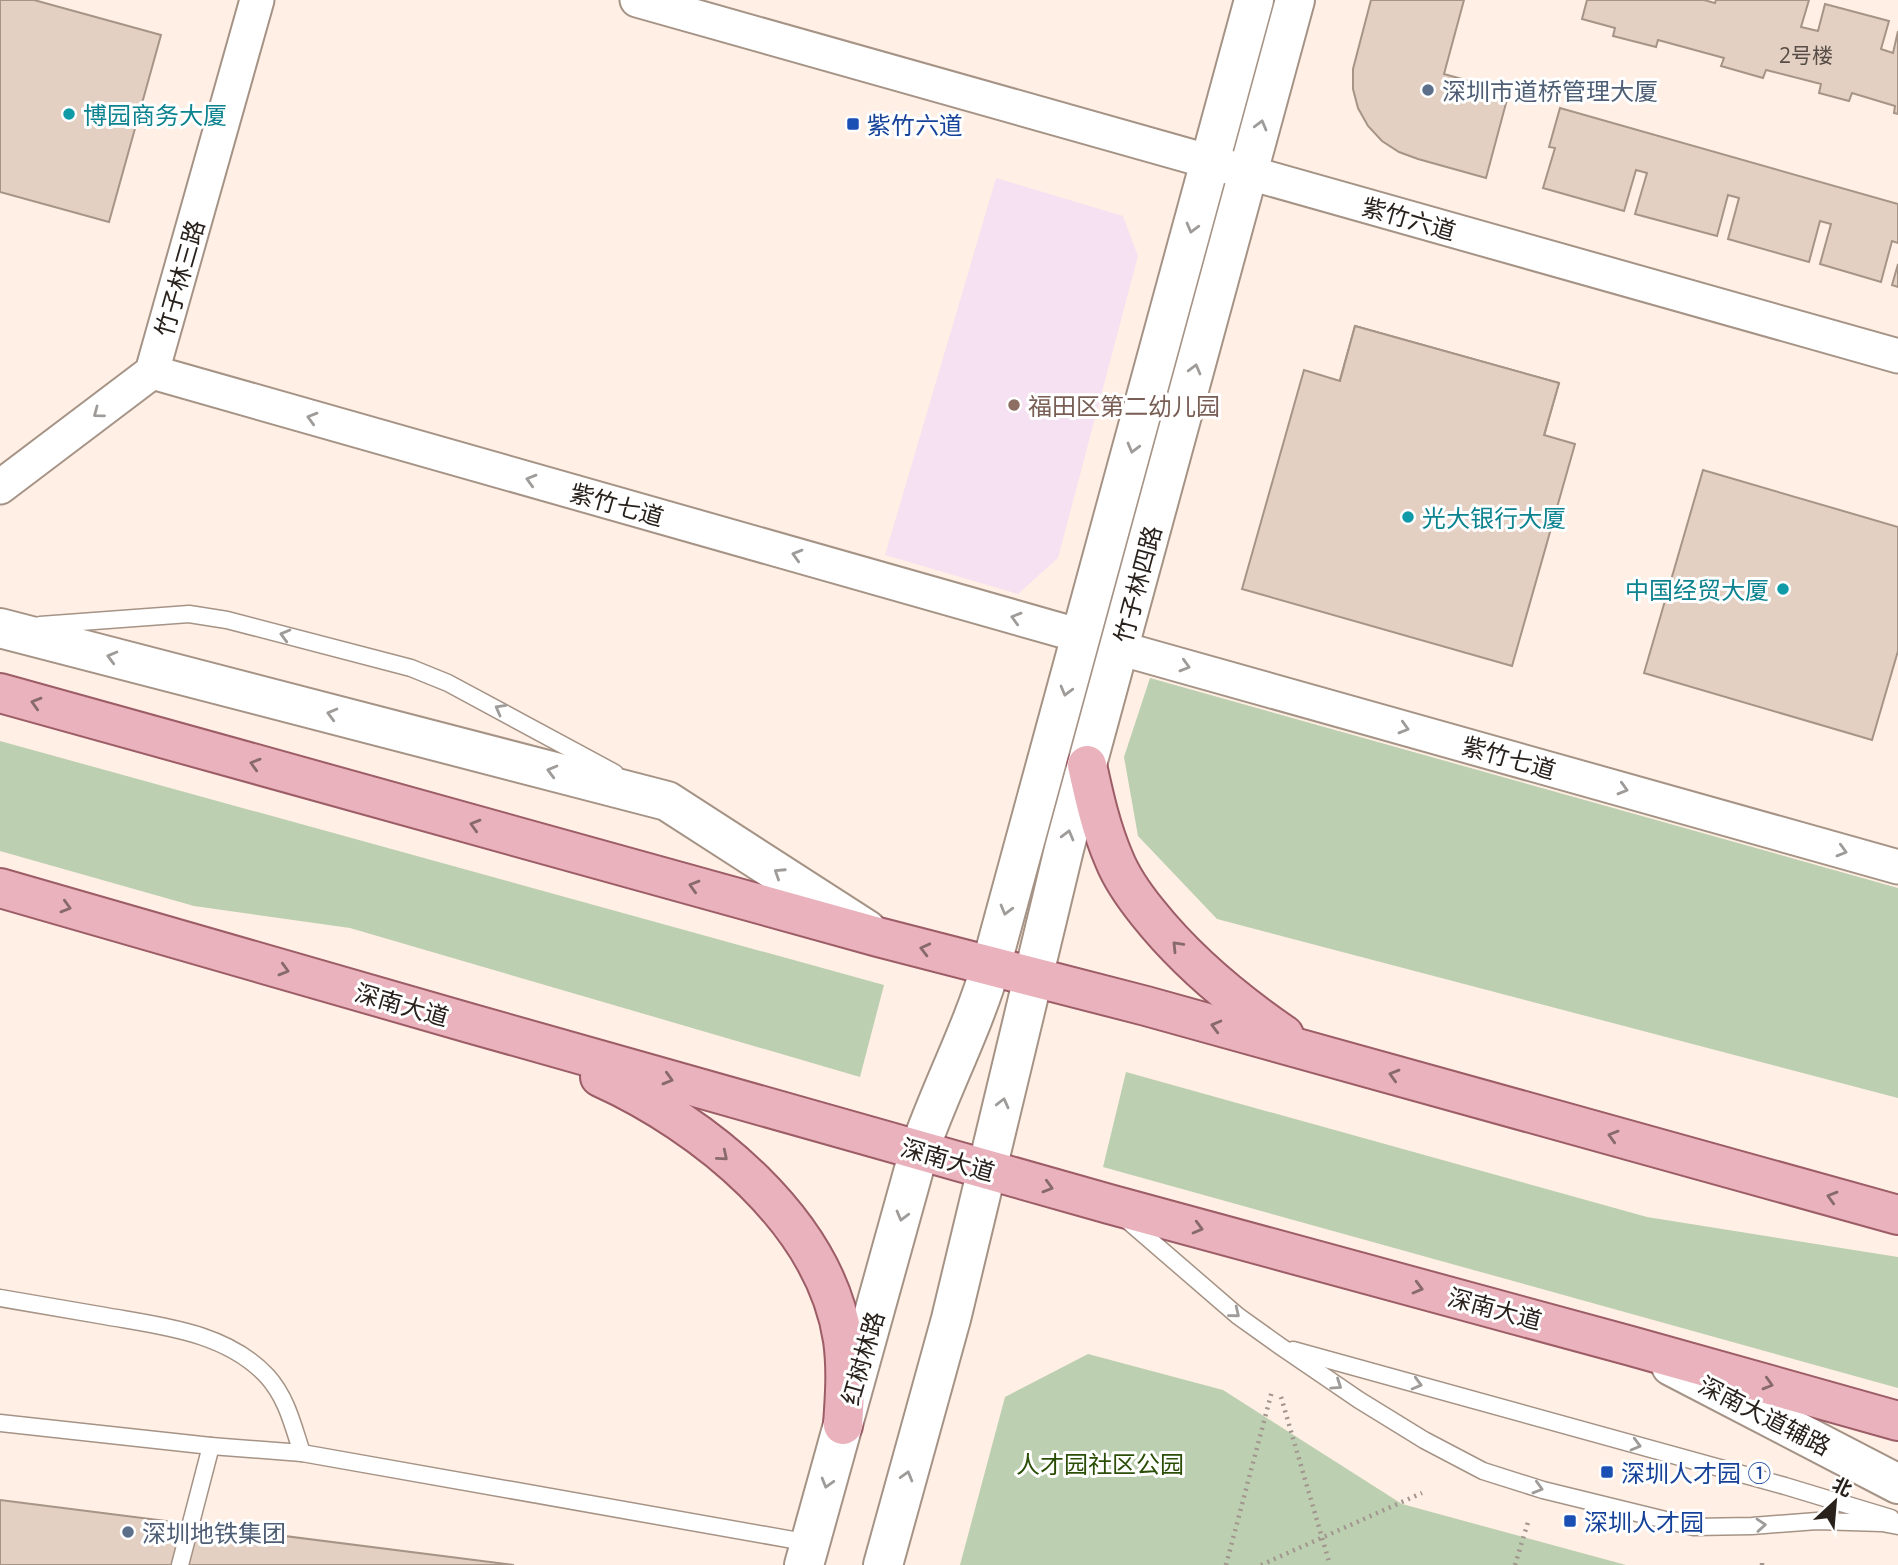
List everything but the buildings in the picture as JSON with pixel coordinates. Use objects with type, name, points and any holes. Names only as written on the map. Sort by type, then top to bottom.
[{"type":"main road","points":[[0,693],[878,937],[1306,1050],[1898,1215]]},
{"type":"main road","points":[[1087,765],[1101,822],[1114,860],[1133,894],[1163,932],[1198,968],[1247,1010],[1306,1050]]},
{"type":"main road","name":"深南大道","points":[[0,888],[919,1151],[1898,1421]]},
{"type":"main road","points":[[469,1023],[603,1078],[648,1102],[705,1141],[768,1196],[805,1242],[830,1291],[843,1340],[846,1391],[843,1425]]},
{"type":"street","name":"竹子林三路","points":[[152,372],[257,0]]},
{"type":"street","name":"紫竹六道","points":[[637,0],[1898,356]]},
{"type":"street","name":"竹子林四路","points":[[919,1151],[970,1028],[991,966],[1254,0]]},
{"type":"street","name":"竹子林四路","points":[[987,1170],[1064,849],[1295,0]]},
{"type":"street","points":[[0,487],[152,372]]},
{"type":"street","name":"紫竹七道","points":[[152,372],[1081,636]]},
{"type":"street","points":[[1,628],[667,801],[878,937]]},
{"type":"street","name":"紫竹七道","points":[[1119,648],[1898,867]]},
{"type":"street","name":"红树林路","points":[[807,1554],[919,1151]]},
{"type":"street","points":[[883,1565],[951,1319],[987,1170]]},
{"type":"street","name":"深南大道辅路","points":[[1631,1346],[1898,1484]]},
{"type":"lane","points":[[1,628],[190,614],[228,620],[411,668],[448,682],[667,801]]},
{"type":"lane","points":[[1109,1204],[1238,1316],[1280,1346],[1359,1400],[1424,1440],[1483,1471],[1543,1490],[1694,1527],[1817,1521],[1898,1525]]},
{"type":"lane","points":[[0,1298],[177,1328],[214,1340],[267,1376],[286,1404],[302,1453]]},
{"type":"lane","points":[[1280,1346],[1785,1486],[1898,1520]]},
{"type":"lane","points":[[0,1423],[302,1453],[807,1554]]},
{"type":"lane","points":[[180,1565],[211,1446]]},
{"type":"path","points":[[1226,1565],[1272,1391]]},
{"type":"path","points":[[1281,1397],[1331,1565]]},
{"type":"path","points":[[1261,1565],[1422,1493]]},
{"type":"path","points":[[1515,1565],[1528,1522]]},
{"type":"shaded area","name":"福田区第二幼儿园","points":[[996,178],[1123,216],[1138,256],[1058,558],[1018,594],[885,555]]},
{"type":"green space","points":[[1150,678],[1898,888],[1898,1098],[1217,919],[1138,836],[1124,757]]},
{"type":"green space","points":[[0,741],[884,985],[860,1077],[350,928],[194,906],[0,851]]},
{"type":"green space","points":[[1126,1072],[1647,1217],[1898,1257],[1898,1388],[1103,1167]]},
{"type":"green space","name":"人才园社区公园","points":[[1088,1354],[1223,1390],[1402,1504],[1626,1565],[960,1565],[1005,1397]]},
{"type":"place","name":"深圳市道桥管理大厦","points":[[1428,90]]},
{"type":"place","name":"博园商务大厦","points":[[69,114]]},
{"type":"place","name":"紫竹六道","points":[[853,124]]},
{"type":"place","name":"福田区第二幼儿园","points":[[1014,405]]},
{"type":"place","name":"光大银行大厦","points":[[1408,517]]},
{"type":"place","name":"中国经贸大厦","points":[[1783,589]]},
{"type":"place","name":"深圳人才园 ①","points":[[1607,1472]]},
{"type":"place","name":"深圳人才园","points":[[1570,1521]]},
{"type":"place","name":"深圳地铁集团","points":[[128,1532]]}]
